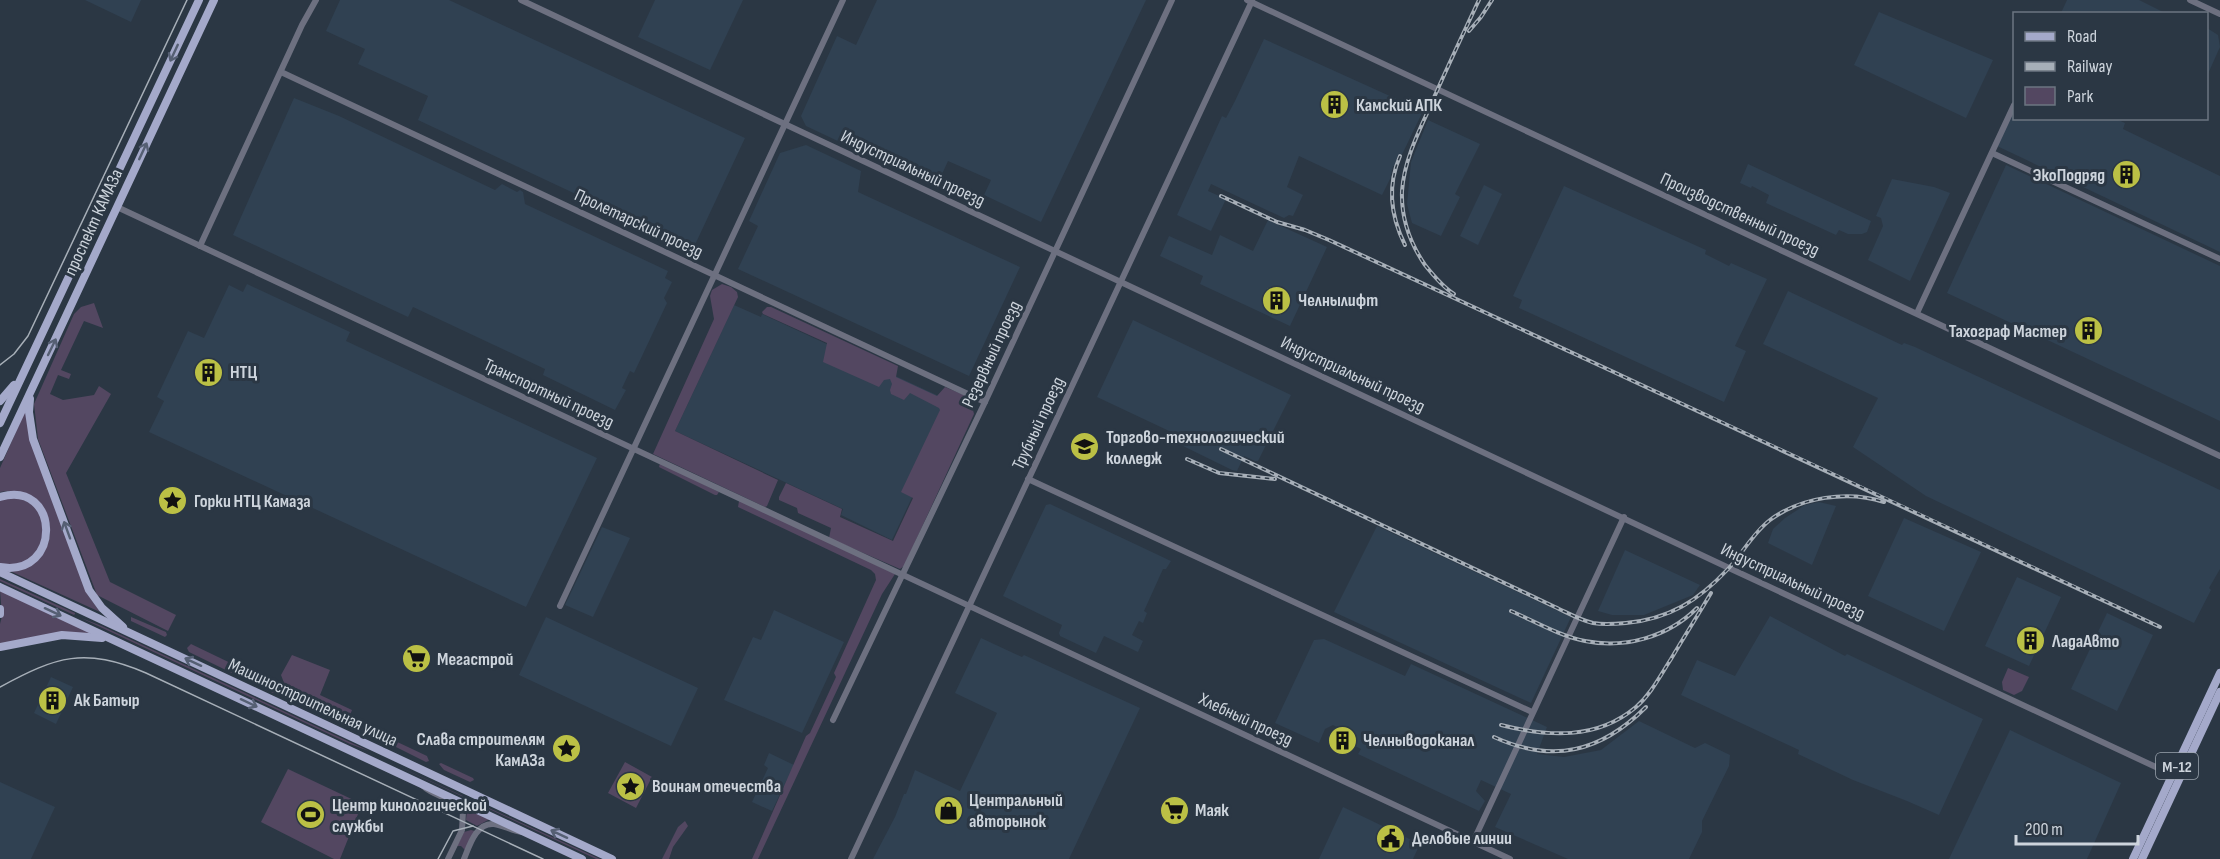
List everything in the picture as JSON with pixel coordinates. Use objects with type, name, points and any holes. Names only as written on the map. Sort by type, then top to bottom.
[{"type":"main road","name":"проспект КАМАЗа","points":[[0,423],[199,0]]},
{"type":"main road","name":"проспект КАМАЗа","points":[[0,457],[214,0]]},
{"type":"main road","points":[[154,96],[166,85],[168,88],[166,103]]},
{"type":"main road","points":[[51,317],[55,326],[64,322]]},
{"type":"main road","points":[[0,401],[11,390],[25,369]]},
{"type":"main road","points":[[36,380],[30,398],[29,412],[33,439],[89,590],[102,608],[128,632]]},
{"type":"main road","points":[[0,497],[9,494],[24,496],[35,503],[44,514],[47,527],[46,542],[30,561],[18,567],[0,567]]},
{"type":"main road","name":"Машиностроительная улица","points":[[0,572],[612,859]]},
{"type":"main road","name":"Машиностроительная улица","points":[[0,587],[582,859]]},
{"type":"main road","points":[[0,647],[62,635],[95,636],[124,645]]},
{"type":"main road","name":"М-12","points":[[2142,859],[2144,845],[2173,775],[2220,673]]},
{"type":"main road","name":"М-12","points":[[2133,859],[2144,845],[2220,692]]},
{"type":"main road","points":[[356,753],[371,753],[371,750],[362,742]]},
{"type":"main road","points":[[394,771],[386,764],[384,758],[389,756],[397,758]]},
{"type":"street","points":[[200,246],[280,72],[316,0]]},
{"type":"street","name":"Индустриальный проезд","points":[[521,0],[2173,775]]},
{"type":"street","points":[[560,606],[843,0]]},
{"type":"street","name":"Резервный проезд","points":[[833,720],[985,402],[1172,0]]},
{"type":"street","points":[[2190,0],[2220,14]]},
{"type":"street","name":"Трубный проезд","points":[[851,859],[1250,1]]},
{"type":"street","name":"Производственный проезд","points":[[1250,1],[2220,456]]},
{"type":"street","name":"Пролетарский проезд","points":[[280,72],[985,402]]},
{"type":"street","points":[[1917,313],[2013,107]]},
{"type":"street","points":[[1992,153],[2220,259]]},
{"type":"street","name":"Транспортный проезд","points":[[117,207],[969,606]]},
{"type":"street","points":[[1028,479],[1532,712]]},
{"type":"street","points":[[1473,842],[1624,517]]},
{"type":"street","name":"Хлебный проезд","points":[[969,606],[1510,859]]},
{"type":"street","points":[[420,784],[430,793],[460,807],[464,816],[462,828],[450,856]]},
{"type":"street","points":[[464,859],[476,834],[482,828],[493,824],[512,831],[525,832]]},
{"type":"street","points":[[450,856],[457,848],[462,848],[464,859]]},
{"type":"shaded area","points":[[85,0],[141,0],[131,22]]},
{"type":"shaded area","points":[[340,0],[449,0],[745,138],[693,249],[418,120],[428,96],[358,64],[365,49],[326,31]]},
{"type":"shaded area","points":[[655,0],[743,0],[710,70],[638,37]]},
{"type":"shaded area","points":[[877,0],[1146,0],[1041,222],[984,195],[991,180],[948,161],[937,185],[933,186],[806,126],[801,116],[837,36],[856,45]]},
{"type":"shaded area","points":[[2067,0],[2139,0],[2163,12],[2061,12]]},
{"type":"shaded area","points":[[1879,12],[1993,60],[1966,118],[1854,65]]},
{"type":"shaded area","points":[[2208,29],[2218,35],[2220,47],[2208,74]]},
{"type":"shaded area","points":[[1264,39],[1423,111],[1396,167],[1393,166],[1390,179],[1382,195],[1299,156],[1287,187],[1303,195],[1293,216],[1289,215],[1284,218],[1211,184],[1208,191],[1226,199],[1211,231],[1177,215],[1222,116],[1226,118]]},
{"type":"shaded area","points":[[294,98],[339,116],[495,190],[502,184],[517,192],[520,190],[523,192],[525,204],[668,271],[665,278],[672,282],[664,298],[667,303],[634,373],[630,371],[622,388],[626,390],[615,410],[543,375],[545,369],[413,307],[408,317],[233,235]]},
{"type":"shaded area","points":[[2013,112],[2013,120],[2118,120],[2125,123],[2123,129],[2220,176],[2220,252],[1997,146]]},
{"type":"shaded area","points":[[1428,120],[1480,144],[1455,194],[1460,197],[1441,236],[1412,223],[1407,204],[1411,162]]},
{"type":"shaded area","points":[[806,145],[861,171],[858,192],[1020,267],[969,376],[738,269],[758,226],[749,221],[780,153]]},
{"type":"shaded area","points":[[1748,164],[1871,221],[1867,232],[1848,234],[1839,230],[1836,235],[1766,203],[1769,195],[1752,186],[1751,188],[1740,183]]},
{"type":"shaded area","points":[[2006,165],[2220,266],[2220,421],[1947,293]]},
{"type":"shaded area","points":[[1892,179],[1934,187],[1950,193],[1910,281],[1868,260],[1883,226],[1881,218],[1876,216]]},
{"type":"shaded area","points":[[1484,185],[1502,194],[1478,245],[1460,236]]},
{"type":"shaded area","points":[[1564,186],[1706,250],[1705,254],[1729,266],[1731,263],[1767,279],[1735,346],[1746,351],[1724,402],[1519,308],[1522,300],[1513,296]]},
{"type":"shaded area","points":[[1268,220],[1327,247],[1290,326],[1200,284],[1203,276],[1160,256],[1169,236],[1212,255],[1220,235],[1253,251]]},
{"type":"shaded area","points":[[247,284],[350,332],[346,341],[597,458],[526,607],[149,432],[164,401],[157,397],[188,331],[204,338],[229,285],[243,292]]},
{"type":"shaded area","points":[[1788,291],[1902,345],[1904,343],[1915,347],[2220,490],[2220,569],[2194,623],[1926,496],[1853,447],[1878,398],[1763,344]]},
{"type":"shaded area","points":[[734,305],[761,317],[762,314],[956,404],[892,540],[841,515],[843,509],[675,431]]},
{"type":"shaded area","points":[[1133,320],[1291,395],[1258,461],[1244,456],[1237,471],[1232,470],[1181,445],[1184,438],[1097,397]]},
{"type":"shaded area","points":[[1819,502],[1836,506],[1812,565],[1768,543],[1773,529],[1785,518],[1805,505]]},
{"type":"shaded area","points":[[1050,504],[1171,561],[1166,569],[1163,569],[1144,611],[1147,613],[1143,623],[1139,621],[1132,635],[1143,641],[1138,652],[1104,636],[1096,653],[1060,636],[1062,625],[1003,596],[1046,505]]},
{"type":"shaded area","points":[[1904,518],[1981,552],[1944,631],[1868,596]]},
{"type":"shaded area","points":[[1377,526],[1571,617],[1531,703],[1334,612]]},
{"type":"shaded area","points":[[602,527],[630,538],[593,617],[565,605]]},
{"type":"shaded area","points":[[1625,550],[1700,585],[1693,595],[1644,615],[1612,615],[1598,611]]},
{"type":"shaded area","points":[[2017,577],[2061,597],[2029,666],[1985,646]]},
{"type":"shaded area","points":[[774,610],[844,642],[802,733],[724,700],[753,637],[761,640]]},
{"type":"shaded area","points":[[2107,613],[2153,635],[2117,711],[2071,689]]},
{"type":"shaded area","points":[[1770,616],[1845,656],[1847,654],[1983,719],[1939,815],[1853,780],[1798,754],[1799,750],[1681,695],[1697,660],[1735,676]]},
{"type":"shaded area","points":[[546,617],[698,688],[671,746],[519,675]]},
{"type":"shaded area","points":[[981,638],[1140,708],[1069,859],[873,859],[906,794],[915,770],[960,791],[997,713],[955,693]]},
{"type":"shaded area","points":[[1324,639],[1405,676],[1411,664],[1547,727],[1537,754],[1564,757],[1601,750],[1639,721],[1695,748],[1705,743],[1730,755],[1729,766],[1702,821],[1702,832],[1689,859],[1568,859],[1495,827],[1511,794],[1481,780],[1476,791],[1485,801],[1479,811],[1358,754],[1361,749],[1355,746],[1357,737],[1333,725],[1325,729],[1319,743],[1275,723],[1314,640]]},
{"type":"shaded area","points":[[51,677],[73,687],[56,724],[34,713]]},
{"type":"shaded area","points":[[2010,730],[2121,783],[2087,859],[1949,859]]},
{"type":"shaded area","points":[[769,753],[794,765],[772,811],[752,802],[768,768],[764,765]]},
{"type":"shaded area","points":[[0,782],[55,807],[31,859],[0,859]]},
{"type":"shaded area","points":[[1343,807],[1420,844],[1413,859],[1319,859]]},
{"type":"green space","points":[[722,284],[731,287],[737,292],[738,297],[675,431],[778,480],[765,507],[653,454],[714,319],[710,296],[712,290]]},
{"type":"green space","points":[[94,303],[103,328],[84,321],[61,370],[71,374],[69,379],[58,375],[50,394],[63,400],[94,395],[99,386],[111,394],[66,473],[110,582],[176,615],[168,631],[97,595],[38,439],[34,404],[74,314],[81,307]]},
{"type":"green space","points":[[767,307],[898,366],[896,377],[937,396],[945,387],[964,395],[963,405],[973,410],[974,414],[904,566],[900,569],[829,538],[831,528],[798,513],[797,508],[779,500],[779,497],[786,483],[842,509],[840,517],[893,541],[913,498],[901,492],[939,408],[910,393],[904,400],[891,394],[890,379],[884,380],[879,387],[823,362],[827,343],[763,314],[762,312]]},
{"type":"green space","points":[[26,409],[88,595],[100,612],[10,571],[29,565],[42,554],[49,540],[50,525],[45,510],[35,499],[20,492],[0,492],[0,468]]},
{"type":"green space","points":[[660,463],[719,492],[715,495],[659,467]]},
{"type":"green space","points":[[14,497],[35,507],[42,521],[43,538],[37,554],[31,559],[21,564],[0,564],[0,500]]},
{"type":"green space","points":[[741,500],[895,574],[882,594],[758,859],[752,859],[806,736],[810,733],[836,677],[834,673],[876,580],[871,570],[738,507]]},
{"type":"green space","points":[[0,579],[75,613],[75,614],[0,581]]},
{"type":"green space","points":[[0,590],[93,634],[63,634],[0,645],[2,616]]},
{"type":"green space","points":[[131,617],[166,632],[167,635],[165,637],[131,621]]},
{"type":"green space","points":[[81,618],[102,626],[369,751],[350,744]]},
{"type":"green space","points":[[191,644],[274,684],[277,692],[273,693],[189,652],[187,648]]},
{"type":"green space","points":[[292,655],[330,670],[320,695],[352,710],[350,715],[286,688],[281,675]]},
{"type":"green space","points":[[2008,668],[2029,677],[2022,691],[2014,695],[2003,690],[2002,682]]},
{"type":"green space","points":[[291,692],[339,716],[333,717],[292,698],[289,694]]},
{"type":"green space","points":[[357,723],[427,756],[429,761],[426,762],[358,728]]},
{"type":"green space","points":[[389,762],[600,859],[596,859]]},
{"type":"green space","points":[[625,762],[652,777],[636,808],[608,793]]},
{"type":"green space","points":[[439,764],[474,780],[470,782],[444,770]]},
{"type":"green space","name":"Центр кинологической службы","points":[[288,769],[362,804],[340,859],[334,859],[261,822]]},
{"type":"green space","points":[[465,807],[490,819],[477,826],[466,820]]},
{"type":"green space","points":[[685,821],[688,826],[673,847],[669,859],[662,859],[678,827]]},
{"type":"green space","points":[[475,831],[465,850],[457,846],[464,832]]},
{"type":"tram line","points":[[0,365],[14,354],[28,336],[187,0]]},
{"type":"tram line","points":[[0,687],[38,668],[71,659],[88,658],[124,665],[146,673],[543,859]]},
{"type":"tram line","points":[[438,859],[453,831],[473,826]]},
{"type":"railway","points":[[1454,294],[1431,273],[1415,248],[1405,220],[1402,191],[1405,170],[1416,139],[1479,0]]},
{"type":"railway","points":[[1469,31],[1492,0]]},
{"type":"railway","points":[[1400,156],[1393,179],[1392,201],[1396,224],[1405,245]]},
{"type":"railway","points":[[1221,196],[1277,222],[1329,240],[2160,627]]},
{"type":"railway","points":[[1221,449],[1574,616],[1601,624],[1618,624],[1656,617],[1669,613],[1694,599],[1717,580],[1764,525],[1782,512],[1810,501],[1840,496],[1870,498],[1884,502]]},
{"type":"railway","points":[[1187,459],[1219,473],[1275,479]]},
{"type":"railway","points":[[1501,725],[1536,732],[1572,733],[1589,730],[1621,718],[1636,707],[1651,691],[1711,593]]},
{"type":"railway","points":[[1511,611],[1576,639],[1615,643],[1630,642],[1659,633],[1673,627],[1697,608]]},
{"type":"railway","points":[[1494,737],[1536,750],[1575,749],[1612,734],[1646,707]]},
{"type":"place","name":"Камский АПК","points":[[1335,105]]},
{"type":"place","name":"ЭкоПодряд","points":[[2126,175]]},
{"type":"place","name":"Челнылифт","points":[[1277,300]]},
{"type":"place","name":"Тахограф Мастер","points":[[2088,331]]},
{"type":"place","name":"НТЦ","points":[[209,372]]},
{"type":"place","name":"Торгово-технологический колледж","points":[[1085,447]]},
{"type":"place","name":"Горки НТЦ Камаза","points":[[173,501]]},
{"type":"place","name":"ЛадаАвто","points":[[2031,641]]},
{"type":"place","name":"Мегастрой","points":[[416,659]]},
{"type":"place","name":"Ак Батыр","points":[[53,700]]},
{"type":"place","name":"Челныводоканал","points":[[1342,740]]},
{"type":"place","name":"Слава строителям КамАЗа","points":[[566,749]]},
{"type":"place","name":"Воинам отечества","points":[[631,786]]},
{"type":"place","name":"Центральный авторынок","points":[[948,810]]},
{"type":"place","name":"Маяк","points":[[1174,810]]},
{"type":"place","name":"Центр кинологической службы","points":[[311,815]]},
{"type":"place","name":"Деловые линии","points":[[1391,838]]}]
